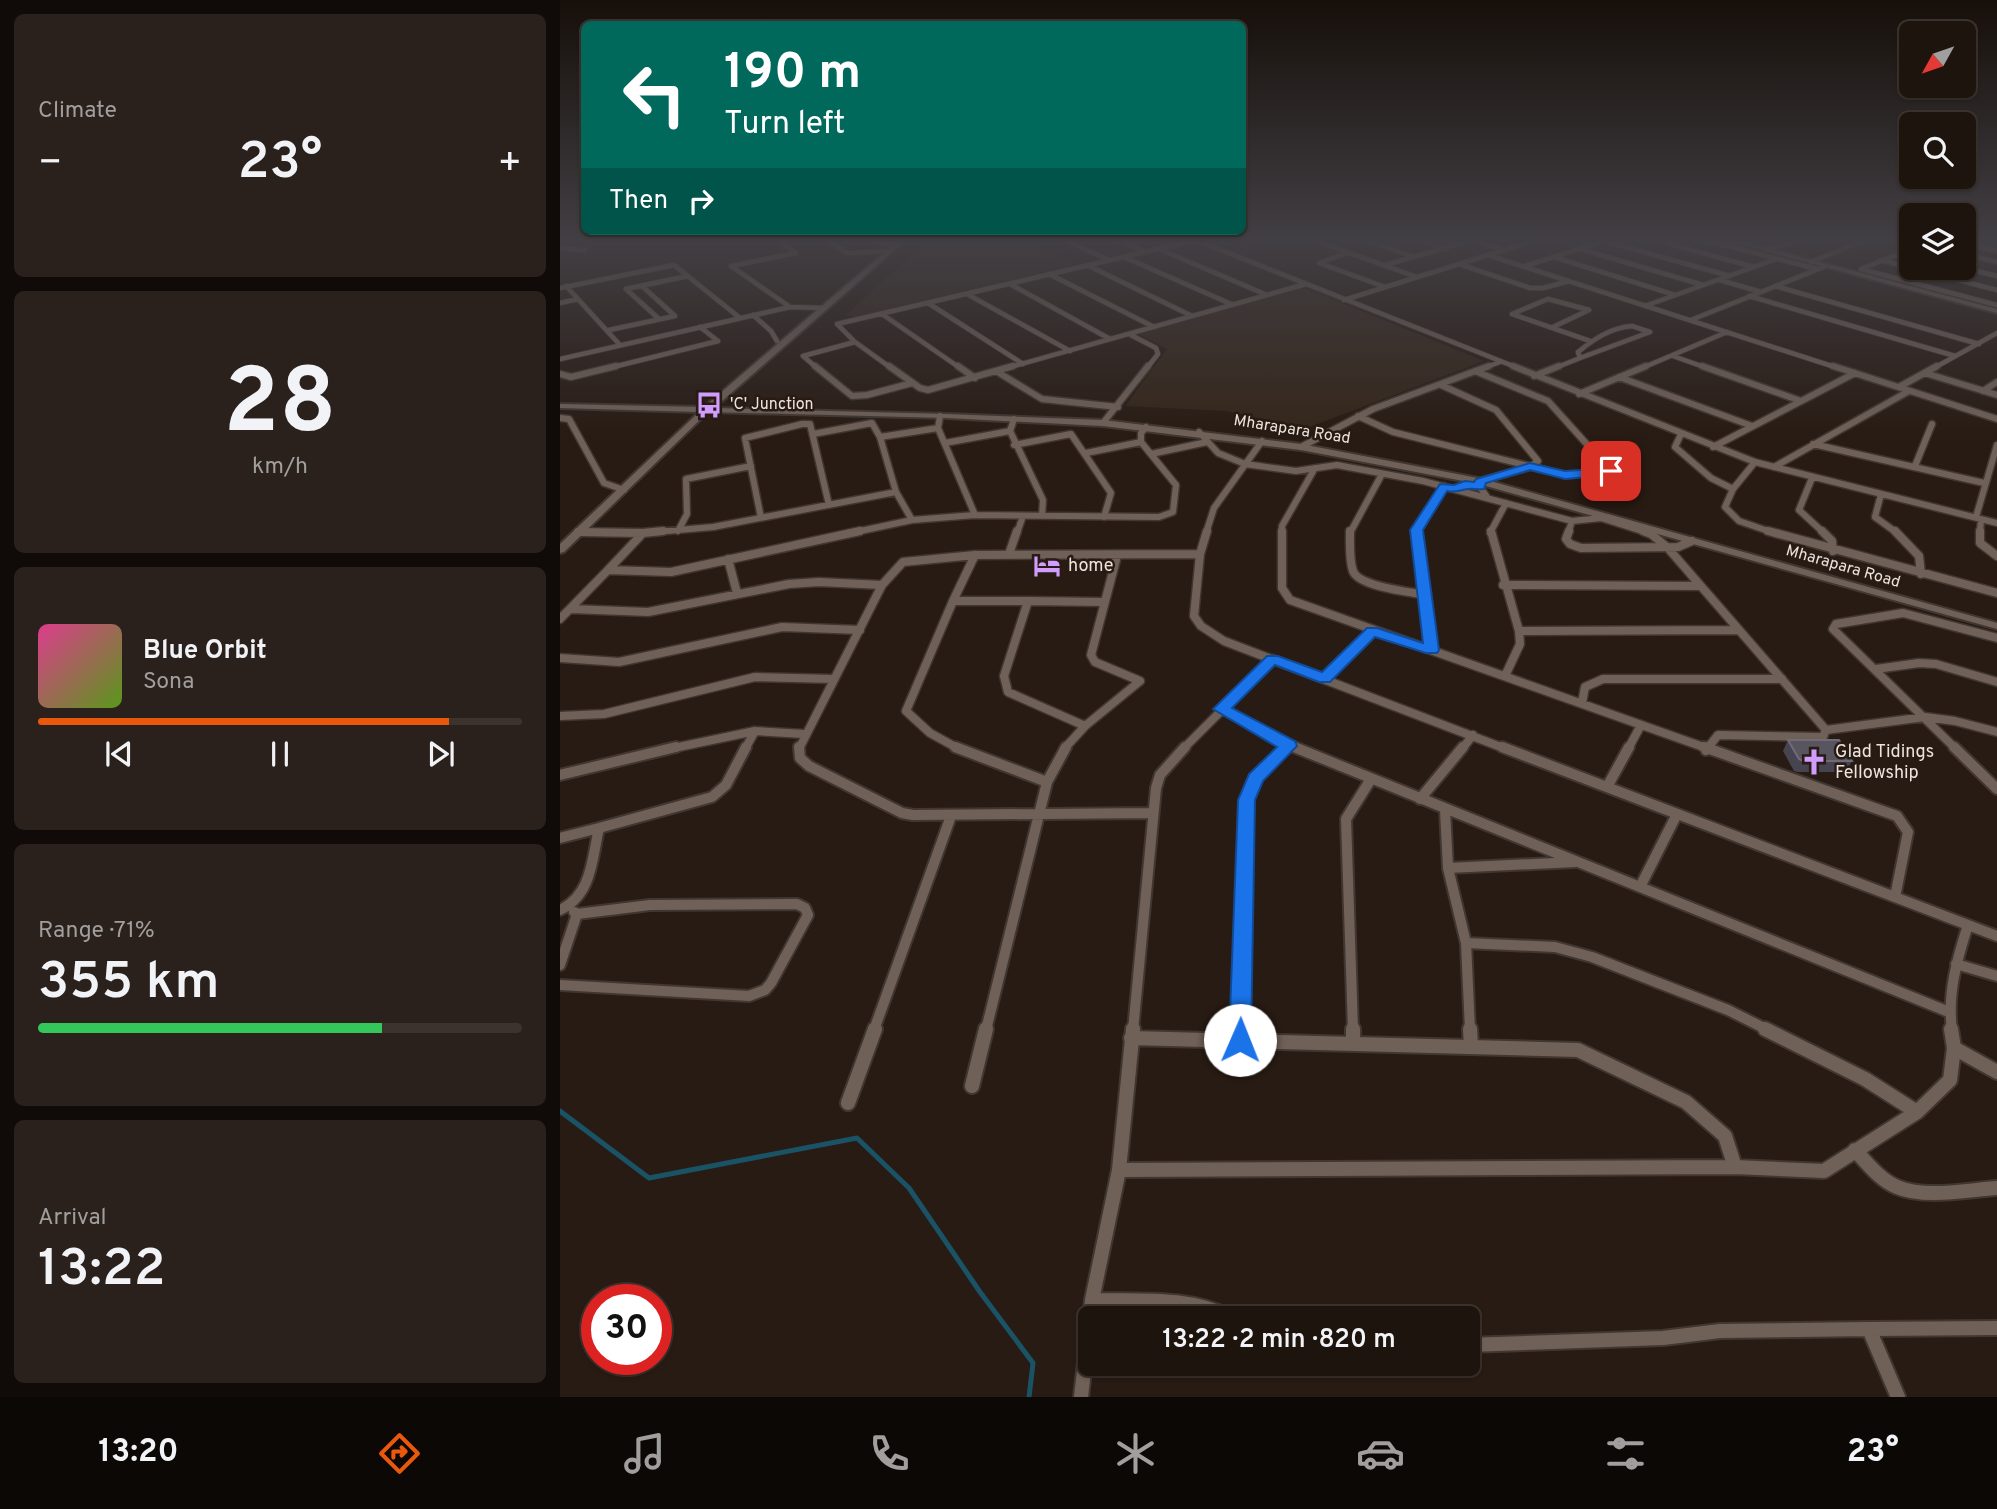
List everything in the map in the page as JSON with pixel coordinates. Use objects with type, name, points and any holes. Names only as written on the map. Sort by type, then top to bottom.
[{"type":"main road","points":[[560,550],[706,410],[827,305]]},
{"type":"main road","points":[[1978,305],[1997,310]]},
{"type":"main road","name":"Mharapara Road","points":[[560,407],[1014,419],[1146,427],[1262,441],[1532,496],[1997,626]]},
{"type":"street","points":[[585,305],[620,345]]},
{"type":"street","points":[[644,305],[659,319]]},
{"type":"street","points":[[609,330],[675,316],[663,305]]},
{"type":"street","points":[[724,305],[740,318]]},
{"type":"street","points":[[919,305],[837,324],[855,342],[912,383],[928,390],[1227,305]]},
{"type":"street","points":[[931,305],[1023,364]]},
{"type":"street","points":[[987,305],[1070,351]]},
{"type":"street","points":[[1049,305],[1110,339]]},
{"type":"street","points":[[1111,305],[1154,327]]},
{"type":"street","points":[[1170,305],[1192,316]]},
{"type":"street","points":[[1357,305],[1755,462],[1997,523]]},
{"type":"street","points":[[1533,305],[1512,314],[1590,341]]},
{"type":"street","points":[[1553,327],[1589,310],[1571,305]]},
{"type":"street","points":[[1690,320],[1726,305]]},
{"type":"street","points":[[1781,305],[1955,356]]},
{"type":"street","points":[[1842,305],[1979,344]]},
{"type":"street","points":[[1645,306],[1997,419]]},
{"type":"street","points":[[560,359],[790,307],[824,308]]},
{"type":"street","points":[[1845,324],[1869,313]]},
{"type":"street","points":[[882,314],[975,378]]},
{"type":"street","points":[[753,315],[771,331],[777,341]]},
{"type":"street","points":[[1534,376],[1650,332],[1630,325],[1590,341],[1578,352],[1580,358]]},
{"type":"street","points":[[560,374],[565,377],[578,376],[718,341],[700,327]]},
{"type":"street","points":[[1579,394],[1727,332]]},
{"type":"street","points":[[1103,424],[1158,354],[1156,348],[1129,334]]},
{"type":"street","points":[[1899,387],[1996,334]]},
{"type":"street","points":[[855,342],[803,356],[852,396],[867,395],[912,383]]},
{"type":"street","points":[[1672,356],[1801,401]]},
{"type":"street","points":[[1301,447],[1331,428],[1358,416],[1500,362]]},
{"type":"street","points":[[1358,416],[1393,432],[1565,475],[1611,471],[1548,401],[1475,371]]},
{"type":"street","points":[[996,372],[1042,399],[1118,407]]},
{"type":"street","points":[[1713,447],[1855,373]]},
{"type":"street","points":[[1925,373],[1997,395]]},
{"type":"street","points":[[1619,377],[1752,426]]},
{"type":"street","points":[[1983,391],[1997,382]]},
{"type":"street","points":[[1441,385],[1496,410],[1538,461],[1530,467],[1456,489]]},
{"type":"street","points":[[1774,467],[1909,391]]},
{"type":"street","points":[[940,416],[938,428],[975,515]]},
{"type":"street","points":[[560,418],[569,419],[604,483],[624,490]]},
{"type":"street","points":[[1014,419],[1010,431],[1014,445],[1043,500],[1042,516]]},
{"type":"street","points":[[813,434],[872,423],[880,437],[896,492],[912,520]]},
{"type":"street","points":[[761,518],[744,438],[748,435],[810,424],[829,505]]},
{"type":"street","points":[[1915,466],[1932,424]]},
{"type":"street","points":[[608,570],[671,572],[912,520],[975,515],[1159,517],[1173,512],[1176,485],[1141,442],[1140,433],[1146,427]]},
{"type":"street","points":[[880,437],[938,428]]},
{"type":"street","points":[[945,443],[1010,431]]},
{"type":"street","points":[[1199,432],[1218,453],[1245,464],[1296,471],[1337,466],[1444,486],[1572,521],[1601,518],[1651,534],[1667,547],[1826,730]]},
{"type":"street","points":[[1681,434],[1675,447],[1711,478],[1733,489]]},
{"type":"street","points":[[1014,445],[1071,435],[1086,453],[1111,494],[1104,517]]},
{"type":"street","points":[[1262,441],[1214,509],[1200,554],[1194,616],[1201,626],[1224,641],[1997,936]]},
{"type":"street","points":[[1086,453],[1141,442]]},
{"type":"street","points":[[1152,454],[1207,442]]},
{"type":"street","points":[[1813,444],[1984,483]]},
{"type":"street","points":[[1997,445],[1984,483],[1978,518],[1980,543],[1997,556]]},
{"type":"street","points":[[1755,462],[1733,489],[1726,507],[1739,520],[1759,529],[1833,551],[1997,593]]},
{"type":"street","points":[[678,531],[687,514],[686,479],[751,466]]},
{"type":"street","points":[[1315,468],[1282,526],[1282,588],[1290,600],[1372,632],[1432,650],[1897,816],[1908,832],[1895,897]]},
{"type":"street","points":[[1382,474],[1350,532],[1353,572],[1359,579],[1382,587],[1427,595]]},
{"type":"street","points":[[1812,478],[1798,510],[1832,541],[1833,551]]},
{"type":"street","points":[[1480,484],[1487,497]]},
{"type":"street","points":[[1432,650],[1417,530],[1444,486]]},
{"type":"street","points":[[578,532],[678,531],[896,492]]},
{"type":"street","points":[[1881,494],[1875,517],[1918,552],[1923,562],[1921,574]]},
{"type":"street","points":[[1517,506],[1532,496]]},
{"type":"street","points":[[1504,676],[1520,644],[1519,631],[1503,585],[1490,534],[1506,503]]},
{"type":"street","points":[[1009,554],[1023,516]]},
{"type":"street","points":[[1572,521],[1566,539],[1570,544],[1581,548],[1678,547],[1692,541]]},
{"type":"street","points":[[560,619],[643,533]]},
{"type":"street","points":[[1152,813],[951,816],[902,813],[810,766],[800,758],[799,746],[883,585],[903,562],[913,559],[1009,554],[1200,554]]},
{"type":"street","points":[[975,555],[906,711],[912,723],[981,759],[1048,782]]},
{"type":"street","points":[[972,1086],[1048,782],[1061,752],[1085,726],[1140,681],[1095,662],[1091,655],[1117,556]]},
{"type":"street","points":[[728,559],[737,593]]},
{"type":"street","points":[[571,609],[648,611],[799,583],[883,585]]},
{"type":"street","points":[[1503,585],[1699,586]]},
{"type":"street","points":[[953,601],[1104,602]]},
{"type":"street","points":[[1028,601],[1004,676],[1008,692],[1085,726]]},
{"type":"street","points":[[1997,638],[1903,613],[1836,624],[1833,629],[1997,789]]},
{"type":"street","points":[[560,658],[619,662],[782,627],[860,630]]},
{"type":"street","points":[[1519,631],[1738,630]]},
{"type":"street","points":[[1324,679],[1372,632]]},
{"type":"street","points":[[1081,1397],[1092,1300],[1119,1170],[1152,813],[1160,775],[1221,709],[1273,659]]},
{"type":"street","points":[[1877,669],[1919,663],[1936,664],[1997,682]]},
{"type":"street","points":[[560,716],[604,714],[755,677],[834,679]]},
{"type":"street","points":[[1582,703],[1585,687],[1603,679],[1782,679]]},
{"type":"street","points":[[1221,709],[1289,746],[1445,810],[1581,861],[1949,1012]]},
{"type":"street","points":[[1826,730],[1925,717],[1955,721],[1997,732]]},
{"type":"street","points":[[1607,787],[1641,725]]},
{"type":"street","points":[[1706,750],[1718,735],[1823,737],[1826,730]]},
{"type":"street","points":[[560,775],[714,738],[755,731],[804,734]]},
{"type":"street","points":[[560,838],[712,797],[726,785],[755,731]]},
{"type":"street","points":[[1420,799],[1473,735]]},
{"type":"street","points":[[1240,1040],[1247,800],[1255,778],[1289,746]]},
{"type":"street","points":[[1353,1041],[1346,819],[1371,779]]},
{"type":"street","points":[[1445,810],[1448,868],[1466,943],[1471,1046]]},
{"type":"street","points":[[1640,887],[1678,814]]},
{"type":"street","points":[[848,1103],[951,816]]},
{"type":"street","points":[[560,965],[569,911],[584,892],[599,828]]},
{"type":"street","points":[[1448,868],[1581,861]]},
{"type":"street","points":[[560,985],[757,995],[771,983],[808,915],[805,908],[797,904],[650,905],[569,911]]},
{"type":"street","points":[[1119,1170],[1735,1167],[1824,1171],[1917,1112],[1950,1080],[1954,1048],[1949,1012],[1956,964],[1968,925]]},
{"type":"street","points":[[1466,943],[1555,947],[1592,957],[1728,1010],[1865,1079],[1917,1112]]},
{"type":"street","points":[[1956,964],[1997,976]]},
{"type":"street","points":[[1131,1038],[1353,1041],[1578,1050],[1686,1102],[1725,1136],[1735,1167]]},
{"type":"street","points":[[1954,1048],[1997,1072]]},
{"type":"street","points":[[1856,1150],[1877,1172],[1898,1188],[1921,1191],[1997,1188]]},
{"type":"street","points":[[1092,1300],[1191,1306]]},
{"type":"street","points":[[1480,1345],[1662,1338],[1720,1331],[1997,1328]]},
{"type":"street","points":[[1869,1329],[1898,1397]]},
{"type":"shaded area","points":[[857,305],[903,305],[854,317],[846,315]]},
{"type":"shaded area","points":[[1235,305],[1347,305],[1484,361],[1307,428],[1226,411],[1125,406],[1167,349],[1138,334]]},
{"type":"building","points":[[1788,740],[1839,740],[1852,761],[1803,761]]},
{"type":"waterway","points":[[560,1111],[649,1178],[857,1138],[909,1188],[980,1292],[1033,1363],[1029,1397]]},
{"type":"place","name":"'C' Junction","points":[[709,405]]},
{"type":"place","name":"home","points":[[1047,566]]},
{"type":"place","name":"Glad Tidings Fellowship","points":[[1814,762]]},
{"type":"route","points":[[1240,1040],[1247,800],[1255,778],[1289,746],[1221,709],[1273,659],[1324,679],[1372,632],[1432,650],[1417,530],[1444,486],[1456,489],[1465,485],[1480,486],[1480,481],[1530,467],[1565,475],[1611,471]]}]
